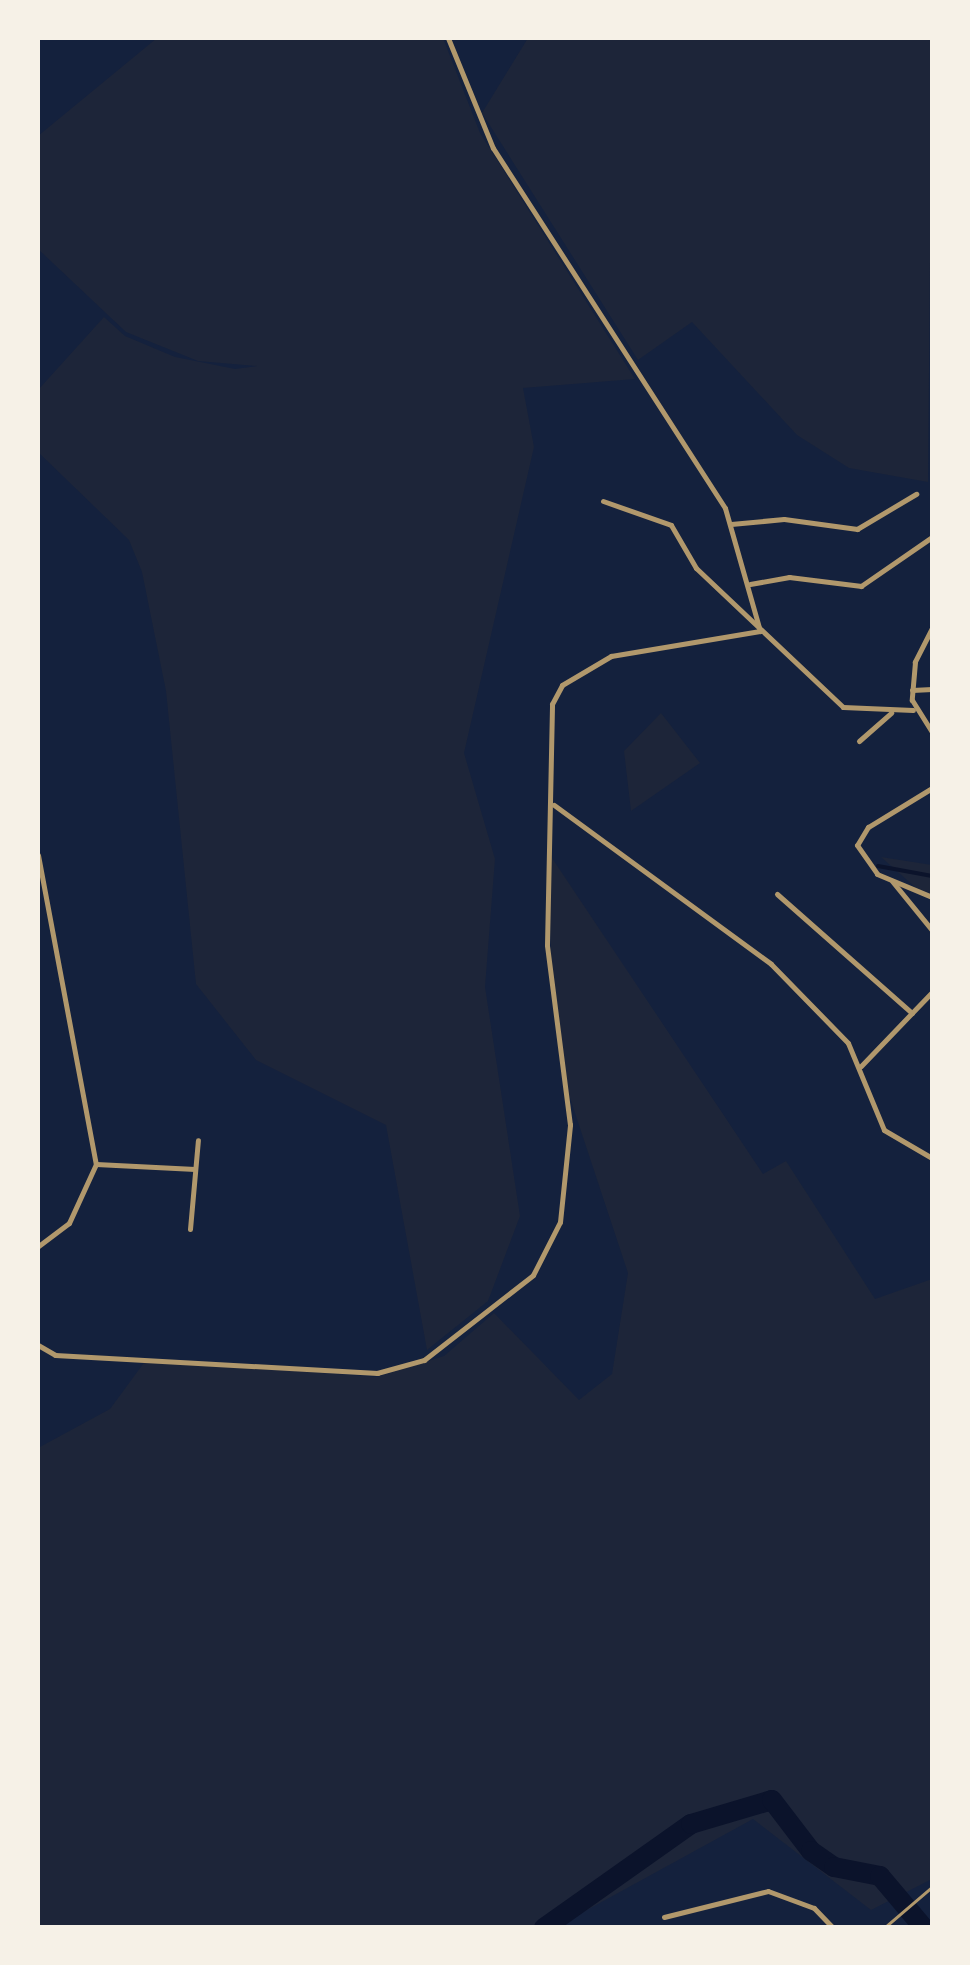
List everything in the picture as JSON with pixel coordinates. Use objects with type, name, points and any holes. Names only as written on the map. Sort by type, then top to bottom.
[{"type":"street","points":[[448,38],[493,148],[731,524],[760,630]]},
{"type":"street","points":[[731,524],[784,519],[857,529],[916,494]]},
{"type":"street","points":[[603,501],[662,518],[760,630],[843,707],[891,713],[914,710]]},
{"type":"street","points":[[750,584],[789,577],[861,586],[932,537]]},
{"type":"street","points":[[932,628],[912,690],[914,710],[932,732]]},
{"type":"street","points":[[38,1344],[55,1355],[377,1374],[424,1360],[533,1275],[560,1222],[570,1126],[547,945],[554,805],[548,735],[562,685],[611,656],[760,630]]},
{"type":"street","points":[[912,690],[932,690]]},
{"type":"street","points":[[860,741],[891,713]]},
{"type":"street","points":[[932,788],[868,827],[857,845],[868,868],[932,898]]},
{"type":"street","points":[[554,805],[771,964],[861,1066],[884,1130],[932,1158]]},
{"type":"street","points":[[38,855],[96,1164],[69,1222],[38,1246]]},
{"type":"street","points":[[892,881],[932,930]]},
{"type":"street","points":[[777,894],[912,1013]]},
{"type":"street","points":[[861,1066],[932,992]]},
{"type":"street","points":[[190,1229],[198,1140]]},
{"type":"street","points":[[96,1164],[194,1169]]},
{"type":"street","points":[[664,1917],[768,1891],[814,1908],[833,1928]]},
{"type":"lane","points":[[888,1926],[932,1887]]},
{"type":"shaded area","points":[[157,38],[443,38],[480,133],[635,379],[523,388],[534,447],[464,753],[495,859],[485,987],[520,1216],[488,1301],[427,1350],[386,1125],[256,1060],[196,984],[166,691],[142,572],[129,540],[38,452],[38,390],[104,317],[125,336],[175,357],[235,369],[257,366],[198,361],[126,332],[38,249],[38,136]]},
{"type":"shaded area","points":[[528,38],[932,38],[928,482],[849,468],[797,435],[692,322],[638,360],[482,113]]},
{"type":"shaded area","points":[[661,713],[700,763],[631,811],[624,751]]},
{"type":"shaded area","points":[[550,855],[763,1174],[786,1161],[875,1299],[932,1279],[932,1879],[871,1910],[753,1819],[556,1927],[38,1928],[38,1448],[110,1409],[146,1360],[377,1377],[444,1356],[494,1313],[579,1400],[612,1374],[628,1273],[569,1095],[551,966]]},
{"type":"shaded area","points":[[881,857],[932,865],[932,894],[916,888]]},
{"type":"waterway","points":[[878,866],[932,876]]},
{"type":"waterway","points":[[544,1928],[691,1824],[772,1800],[811,1851],[834,1867],[880,1876],[924,1928]]}]
